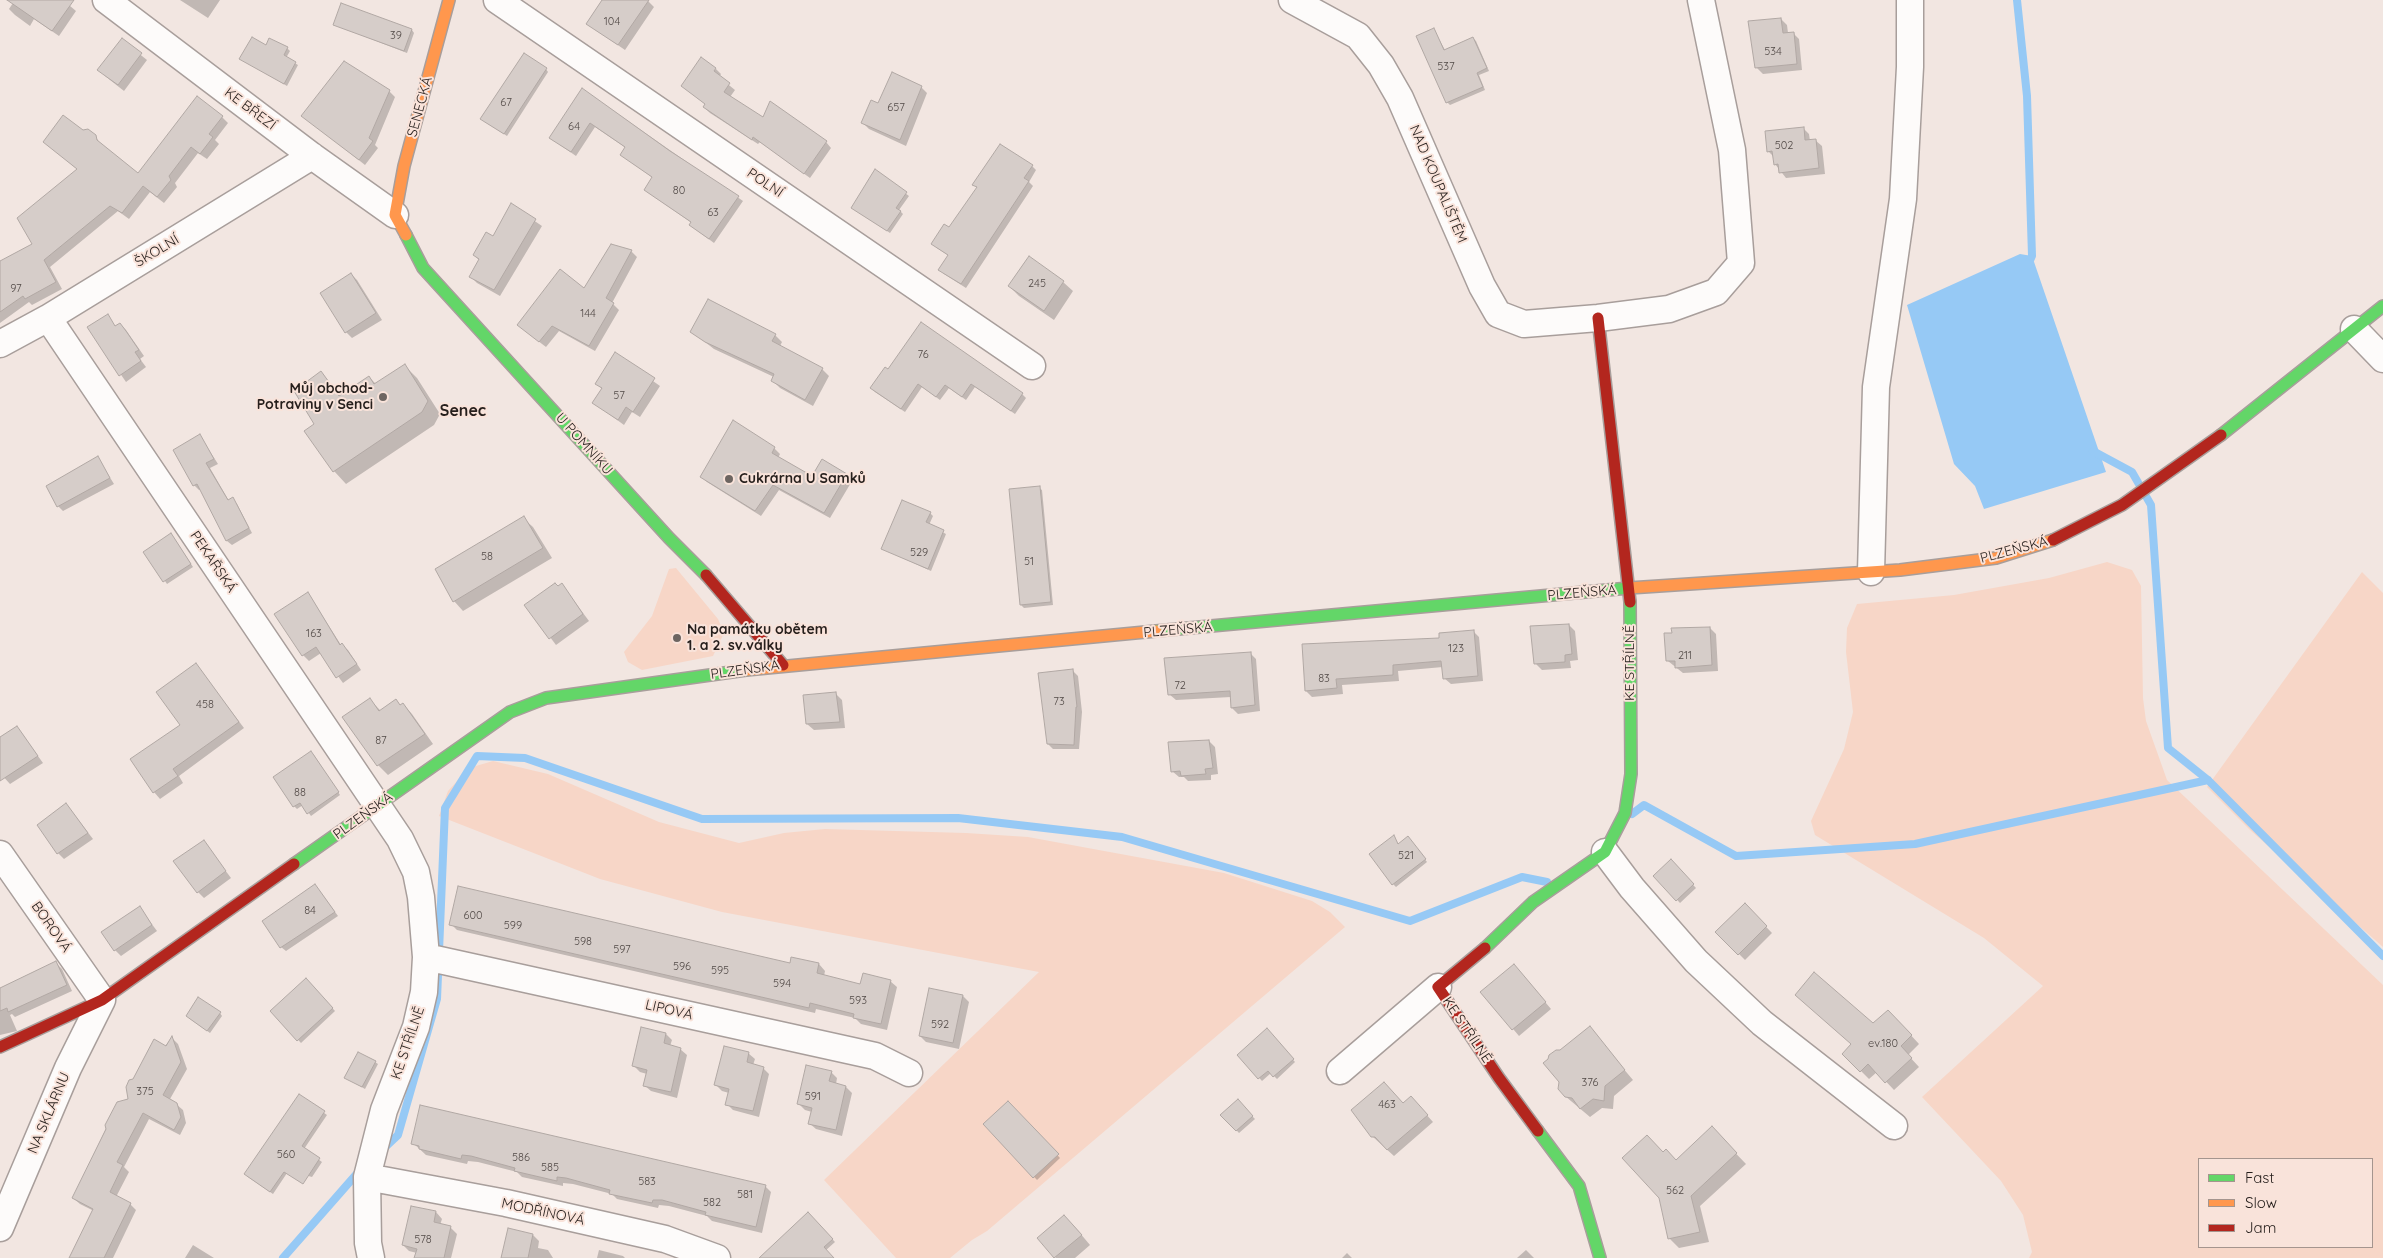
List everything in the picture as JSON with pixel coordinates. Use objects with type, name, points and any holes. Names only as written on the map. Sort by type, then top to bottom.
[{"type":"main road","name":"SENECKÁ","points":[[395,216],[404,166],[449,0]]},
{"type":"main road","name":"U POMNÍKU","points":[[395,216],[423,268],[669,538],[720,589],[783,665]]},
{"type":"main road","name":"PLZEŇSKÁ","points":[[0,1047],[102,1000],[510,712],[546,698],[783,665],[1630,588],[1871,572],[1996,558],[2061,537],[2130,500],[2225,432],[2383,306]]},
{"type":"main road","points":[[1598,318],[1630,588]]},
{"type":"main road","name":"KE STŘÍLNĚ","points":[[1600,1258],[1579,1186],[1499,1078],[1438,987],[1495,939],[1533,902],[1605,852],[1625,813],[1631,774],[1630,588]]},
{"type":"street","name":"KE BŘEZÍ","points":[[106,0],[312,156],[395,216]]},
{"type":"street","name":"POLNÍ","points":[[497,0],[1032,366]]},
{"type":"street","name":"NAD KOUPALIŠTĚM","points":[[1292,0],[1358,36],[1381,65],[1400,98],[1482,286],[1498,314],[1524,324],[1598,318],[1669,309],[1716,292],[1741,263],[1732,150],[1701,0]]},
{"type":"street","points":[[1871,572],[1876,387],[1904,199],[1910,67],[1910,0]]},
{"type":"street","name":"ŠKOLNÍ","points":[[0,344],[48,318],[312,156]]},
{"type":"street","name":"PEKAŘSKÁ","points":[[48,318],[377,806]]},
{"type":"street","points":[[2354,330],[2383,359]]},
{"type":"street","name":"KE STŘÍLNĚ","points":[[371,1258],[368,1243],[367,1177],[384,1110],[420,1010],[426,956],[421,897],[416,872],[400,839],[377,806]]},
{"type":"street","points":[[1605,852],[1632,888],[1696,961],[1762,1023],[1894,1126]]},
{"type":"street","name":"BOROVÁ","points":[[0,854],[102,1000]]},
{"type":"street","name":"LIPOVÁ","points":[[426,956],[875,1056],[909,1073]]},
{"type":"street","points":[[1340,1071],[1438,987]]},
{"type":"street","name":"NA SKLÁRNU","points":[[0,1228],[68,1068],[102,1000]]},
{"type":"street","name":"MODŘÍNOVÁ","points":[[367,1177],[506,1203],[665,1239],[717,1258]]},
{"type":"shaded area","points":[[2107,562],[2132,570],[2141,586],[2143,698],[2146,721],[2167,780],[2383,985],[2383,1258],[2029,1258],[2032,1252],[2023,1215],[2001,1181],[1922,1097],[2043,986],[1984,938],[1815,835],[1811,821],[1844,749],[1853,712],[1846,652],[1847,628],[1857,604],[1954,595],[2049,578]]},
{"type":"shaded area","points":[[676,568],[718,619],[724,633],[713,656],[642,670],[628,662],[624,652],[652,616],[669,569]]},
{"type":"shaded area","points":[[2362,572],[2383,593],[2383,947],[2250,830],[2207,787]]},
{"type":"shaded area","points":[[493,761],[548,774],[659,822],[739,843],[784,833],[825,829],[966,833],[1028,837],[1224,873],[1312,901],[1330,912],[1345,927],[987,1231],[972,1240],[950,1258],[896,1258],[824,1180],[1039,972],[722,912],[600,879],[439,816],[448,791],[469,768]]},
{"type":"water","points":[[2020,254],[2032,256],[2106,472],[1984,509],[1975,486],[1954,464],[1907,305]]},
{"type":"building","points":[[7,0],[74,0],[52,31]]},
{"type":"building","points":[[602,0],[649,0],[618,45],[586,24]]},
{"type":"building","points":[[341,3],[412,29],[404,51],[333,25]]},
{"type":"building","points":[[1781,18],[1783,33],[1794,32],[1797,64],[1755,68],[1748,21]]},
{"type":"building","points":[[1434,28],[1444,50],[1473,37],[1487,68],[1477,73],[1483,87],[1446,103],[1416,36]]},
{"type":"building","points":[[252,37],[266,45],[269,38],[288,47],[284,55],[296,62],[284,84],[239,59]]},
{"type":"building","points":[[122,38],[142,53],[118,85],[97,70]]},
{"type":"building","points":[[524,53],[547,68],[504,134],[480,119]]},
{"type":"building","points":[[701,57],[716,68],[714,71],[730,83],[724,92],[763,117],[770,101],[827,141],[804,174],[753,137],[752,140],[703,107],[705,104],[681,86]]},
{"type":"building","points":[[344,61],[390,90],[369,138],[373,141],[359,160],[301,116]]},
{"type":"building","points":[[892,72],[922,86],[900,140],[861,123],[871,100],[878,103]]},
{"type":"building","points":[[582,88],[670,151],[739,196],[709,239],[689,225],[691,222],[644,190],[652,177],[620,155],[625,147],[590,123],[571,152],[549,138]]},
{"type":"building","points":[[197,96],[223,116],[209,134],[213,137],[200,154],[191,147],[169,176],[171,180],[157,197],[143,186],[122,213],[110,206],[44,260],[56,282],[25,299],[23,296],[0,312],[0,261],[32,244],[17,218],[77,169],[43,142],[63,115],[83,130],[88,129],[96,135],[97,140],[138,173]]},
{"type":"building","points":[[1804,127],[1805,140],[1816,139],[1819,168],[1779,173],[1778,164],[1774,165],[1772,151],[1767,152],[1765,131]]},
{"type":"building","points":[[1000,144],[1033,165],[1024,178],[1029,181],[961,284],[938,270],[948,255],[931,244],[944,224],[949,227],[977,187],[972,185]]},
{"type":"building","points":[[875,169],[907,192],[896,208],[901,211],[887,231],[851,208]]},
{"type":"building","points":[[511,203],[536,219],[494,290],[469,277],[479,259],[473,255],[486,232],[493,236]]},
{"type":"building","points":[[611,244],[632,250],[606,298],[614,303],[589,346],[552,326],[539,342],[517,325],[560,269],[584,288]]},
{"type":"building","points":[[1029,256],[1064,281],[1044,311],[1008,286]]},
{"type":"building","points":[[351,273],[376,313],[345,333],[320,293]]},
{"type":"building","points":[[708,299],[776,334],[772,341],[823,368],[805,400],[771,381],[774,374],[705,342],[690,332]]},
{"type":"building","points":[[108,314],[115,326],[120,323],[126,331],[139,350],[135,352],[141,361],[119,376],[87,327]]},
{"type":"building","points":[[921,322],[1023,393],[1011,411],[971,384],[962,397],[945,385],[936,397],[918,384],[901,409],[870,388],[885,367],[888,369]]},
{"type":"building","points":[[615,352],[655,378],[633,412],[626,407],[618,420],[592,403],[602,388],[595,384]]},
{"type":"building","points":[[405,364],[428,401],[422,412],[333,472],[304,431],[314,424],[294,391],[321,371],[339,396],[369,376],[374,384]]},
{"type":"building","points":[[733,420],[775,447],[772,453],[812,476],[822,459],[847,474],[824,513],[773,485],[755,511],[700,477]]},
{"type":"building","points":[[200,434],[214,459],[206,463],[228,500],[233,497],[249,528],[226,541],[197,484],[193,486],[173,450]]},
{"type":"building","points":[[98,456],[110,478],[57,507],[46,486]]},
{"type":"building","points":[[1040,486],[1051,602],[1020,605],[1009,489]]},
{"type":"building","points":[[902,500],[931,512],[926,522],[944,530],[928,569],[881,549]]},
{"type":"building","points":[[524,516],[543,548],[453,602],[435,569]]},
{"type":"building","points":[[171,533],[191,564],[163,582],[143,552]]},
{"type":"building","points":[[555,583],[558,586],[562,583],[583,614],[549,639],[524,605]]},
{"type":"building","points":[[308,592],[340,645],[342,643],[357,664],[336,678],[316,647],[302,656],[274,614]]},
{"type":"building","points":[[1569,624],[1572,654],[1565,655],[1565,662],[1534,664],[1530,626]]},
{"type":"building","points":[[1710,627],[1712,665],[1675,668],[1675,661],[1666,661],[1664,633],[1672,633],[1671,628]]},
{"type":"building","points":[[1474,630],[1478,676],[1443,679],[1441,661],[1393,665],[1393,675],[1336,679],[1337,688],[1305,691],[1302,644],[1439,638],[1439,633]]},
{"type":"building","points":[[1251,652],[1255,705],[1231,708],[1230,691],[1168,695],[1164,658]]},
{"type":"building","points":[[196,663],[239,722],[173,769],[178,776],[153,793],[130,759],[180,725],[156,692]]},
{"type":"building","points":[[1073,669],[1077,707],[1074,745],[1047,744],[1038,673]]},
{"type":"building","points":[[836,692],[840,722],[806,724],[803,695]]},
{"type":"building","points":[[370,698],[379,711],[396,699],[400,705],[403,703],[425,734],[377,766],[342,717]]},
{"type":"building","points":[[17,726],[38,756],[0,781],[0,737]]},
{"type":"building","points":[[1209,740],[1213,768],[1205,769],[1206,774],[1181,776],[1180,771],[1171,772],[1168,742]]},
{"type":"building","points":[[311,751],[339,792],[307,814],[300,803],[293,807],[273,777]]},
{"type":"building","points":[[66,803],[88,833],[57,854],[37,825]]},
{"type":"building","points":[[1394,835],[1398,844],[1408,836],[1426,859],[1392,885],[1369,854]]},
{"type":"building","points":[[204,840],[226,871],[197,893],[173,861]]},
{"type":"building","points":[[1671,859],[1694,884],[1676,901],[1653,876]]},
{"type":"building","points":[[315,884],[335,912],[280,948],[262,921]]},
{"type":"building","points":[[458,886],[790,963],[791,957],[819,963],[817,973],[860,984],[863,973],[891,980],[881,1024],[853,1018],[854,1014],[810,1003],[809,1008],[449,925]]},
{"type":"building","points":[[1745,903],[1767,926],[1738,955],[1715,932]]},
{"type":"building","points":[[140,906],[152,925],[114,951],[101,932]]},
{"type":"building","points":[[56,961],[67,985],[8,1012],[7,1008],[0,1011],[0,988]]},
{"type":"building","points":[[1514,964],[1546,1002],[1512,1030],[1480,992]]},
{"type":"building","points":[[1814,972],[1873,1023],[1888,1010],[1912,1035],[1901,1046],[1912,1058],[1885,1083],[1868,1064],[1860,1072],[1842,1054],[1851,1044],[1795,995]]},
{"type":"building","points":[[306,978],[333,1008],[297,1041],[270,1011]]},
{"type":"building","points":[[929,988],[963,995],[953,1043],[919,1036]]},
{"type":"building","points":[[198,997],[221,1012],[207,1031],[186,1016]]},
{"type":"building","points":[[1590,1026],[1625,1070],[1605,1086],[1604,1101],[1593,1099],[1580,1109],[1572,1098],[1565,1097],[1558,1089],[1559,1082],[1543,1063],[1548,1059],[1549,1055],[1556,1050],[1560,1050]]},
{"type":"building","points":[[641,1027],[666,1033],[664,1043],[681,1048],[671,1092],[643,1086],[647,1070],[632,1066]]},
{"type":"building","points":[[1267,1028],[1294,1059],[1273,1077],[1268,1071],[1258,1079],[1237,1055]]},
{"type":"building","points":[[172,1036],[181,1062],[163,1095],[177,1103],[181,1117],[174,1130],[143,1113],[117,1162],[123,1165],[110,1192],[131,1203],[104,1258],[69,1258],[93,1209],[72,1198],[106,1129],[105,1125],[117,1102],[128,1099],[126,1087],[129,1080],[133,1079],[154,1039],[166,1046]]},
{"type":"building","points":[[724,1046],[749,1052],[747,1062],[764,1067],[753,1111],[725,1105],[729,1089],[714,1085]]},
{"type":"building","points":[[358,1052],[376,1061],[362,1087],[344,1078]]},
{"type":"building","points":[[806,1065],[832,1071],[829,1081],[846,1086],[836,1130],[808,1124],[812,1108],[797,1104]]},
{"type":"building","points":[[1384,1082],[1403,1103],[1411,1096],[1428,1115],[1387,1150],[1375,1137],[1371,1137],[1351,1110]]},
{"type":"building","points":[[299,1094],[325,1111],[302,1146],[320,1158],[303,1184],[284,1172],[270,1192],[244,1174]]},
{"type":"building","points":[[1238,1099],[1253,1116],[1236,1131],[1220,1115]]},
{"type":"building","points":[[1008,1101],[1059,1154],[1033,1178],[983,1124]]},
{"type":"building","points":[[420,1105],[766,1185],[756,1227],[705,1215],[706,1212],[662,1200],[653,1200],[652,1203],[609,1194],[610,1190],[566,1178],[557,1177],[557,1181],[514,1171],[515,1168],[471,1156],[462,1155],[461,1159],[419,1149],[419,1146],[411,1144]]},
{"type":"building","points":[[1712,1126],[1737,1153],[1691,1196],[1700,1232],[1668,1239],[1659,1198],[1622,1158],[1647,1135],[1663,1152],[1666,1149],[1676,1160]]},
{"type":"building","points":[[411,1206],[436,1211],[434,1222],[451,1226],[444,1258],[414,1258],[417,1249],[402,1245]]},
{"type":"building","points":[[808,1212],[833,1239],[824,1247],[834,1258],[759,1258]]},
{"type":"building","points":[[1064,1215],[1082,1235],[1054,1258],[1037,1238]]},
{"type":"building","points":[[508,1228],[533,1234],[528,1258],[501,1258]]},
{"type":"waterway","points":[[2017,0],[2027,96],[2032,256],[2028,265]]},
{"type":"waterway","points":[[2093,451],[2132,472],[2151,505],[2168,748],[2208,780],[2383,956]]},
{"type":"waterway","points":[[382,1150],[398,1135],[437,999],[445,808],[477,756],[525,758],[702,819],[958,818],[1122,837],[1410,921],[1522,877],[1547,882]]},
{"type":"waterway","points":[[1632,814],[1644,805],[1736,856],[1915,844],[2208,780]]},
{"type":"waterway","points":[[283,1258],[361,1169]]},
{"type":"traffic: fast","points":[[406,235],[423,268],[669,538],[706,575]]},
{"type":"traffic: fast","points":[[2221,435],[2383,306]]},
{"type":"traffic: fast","points":[[1156,631],[1629,588]]},
{"type":"traffic: fast","points":[[1485,948],[1533,902],[1605,852],[1625,813],[1631,774],[1630,602]]},
{"type":"traffic: fast","points":[[294,864],[510,712],[546,698],[746,670]]},
{"type":"traffic: fast","points":[[1538,1131],[1579,1186],[1600,1258]]},
{"type":"traffic: slow","points":[[406,235],[395,215],[404,166],[449,0]]},
{"type":"traffic: slow","points":[[1629,588],[1900,570],[1996,558],[2053,540]]},
{"type":"traffic: slow","points":[[746,670],[1156,631]]},
{"type":"traffic: jam","points":[[1598,318],[1630,602]]},
{"type":"traffic: jam","points":[[2053,540],[2122,505],[2221,435]]},
{"type":"traffic: jam","points":[[706,575],[783,665]]},
{"type":"traffic: jam","points":[[0,1047],[102,1000],[294,864]]},
{"type":"traffic: jam","points":[[1485,948],[1438,987],[1499,1078],[1538,1131]]},
{"type":"place","name":"Můj obchod- Potraviny v Senci","points":[[383,397]]},
{"type":"place","name":"Cukrárna U Samků","points":[[729,479]]},
{"type":"place","name":"Na památku obětem 1. a 2. sv.války","points":[[677,638]]},
{"type":"district","name":"Senec","points":[[463,411]]}]
